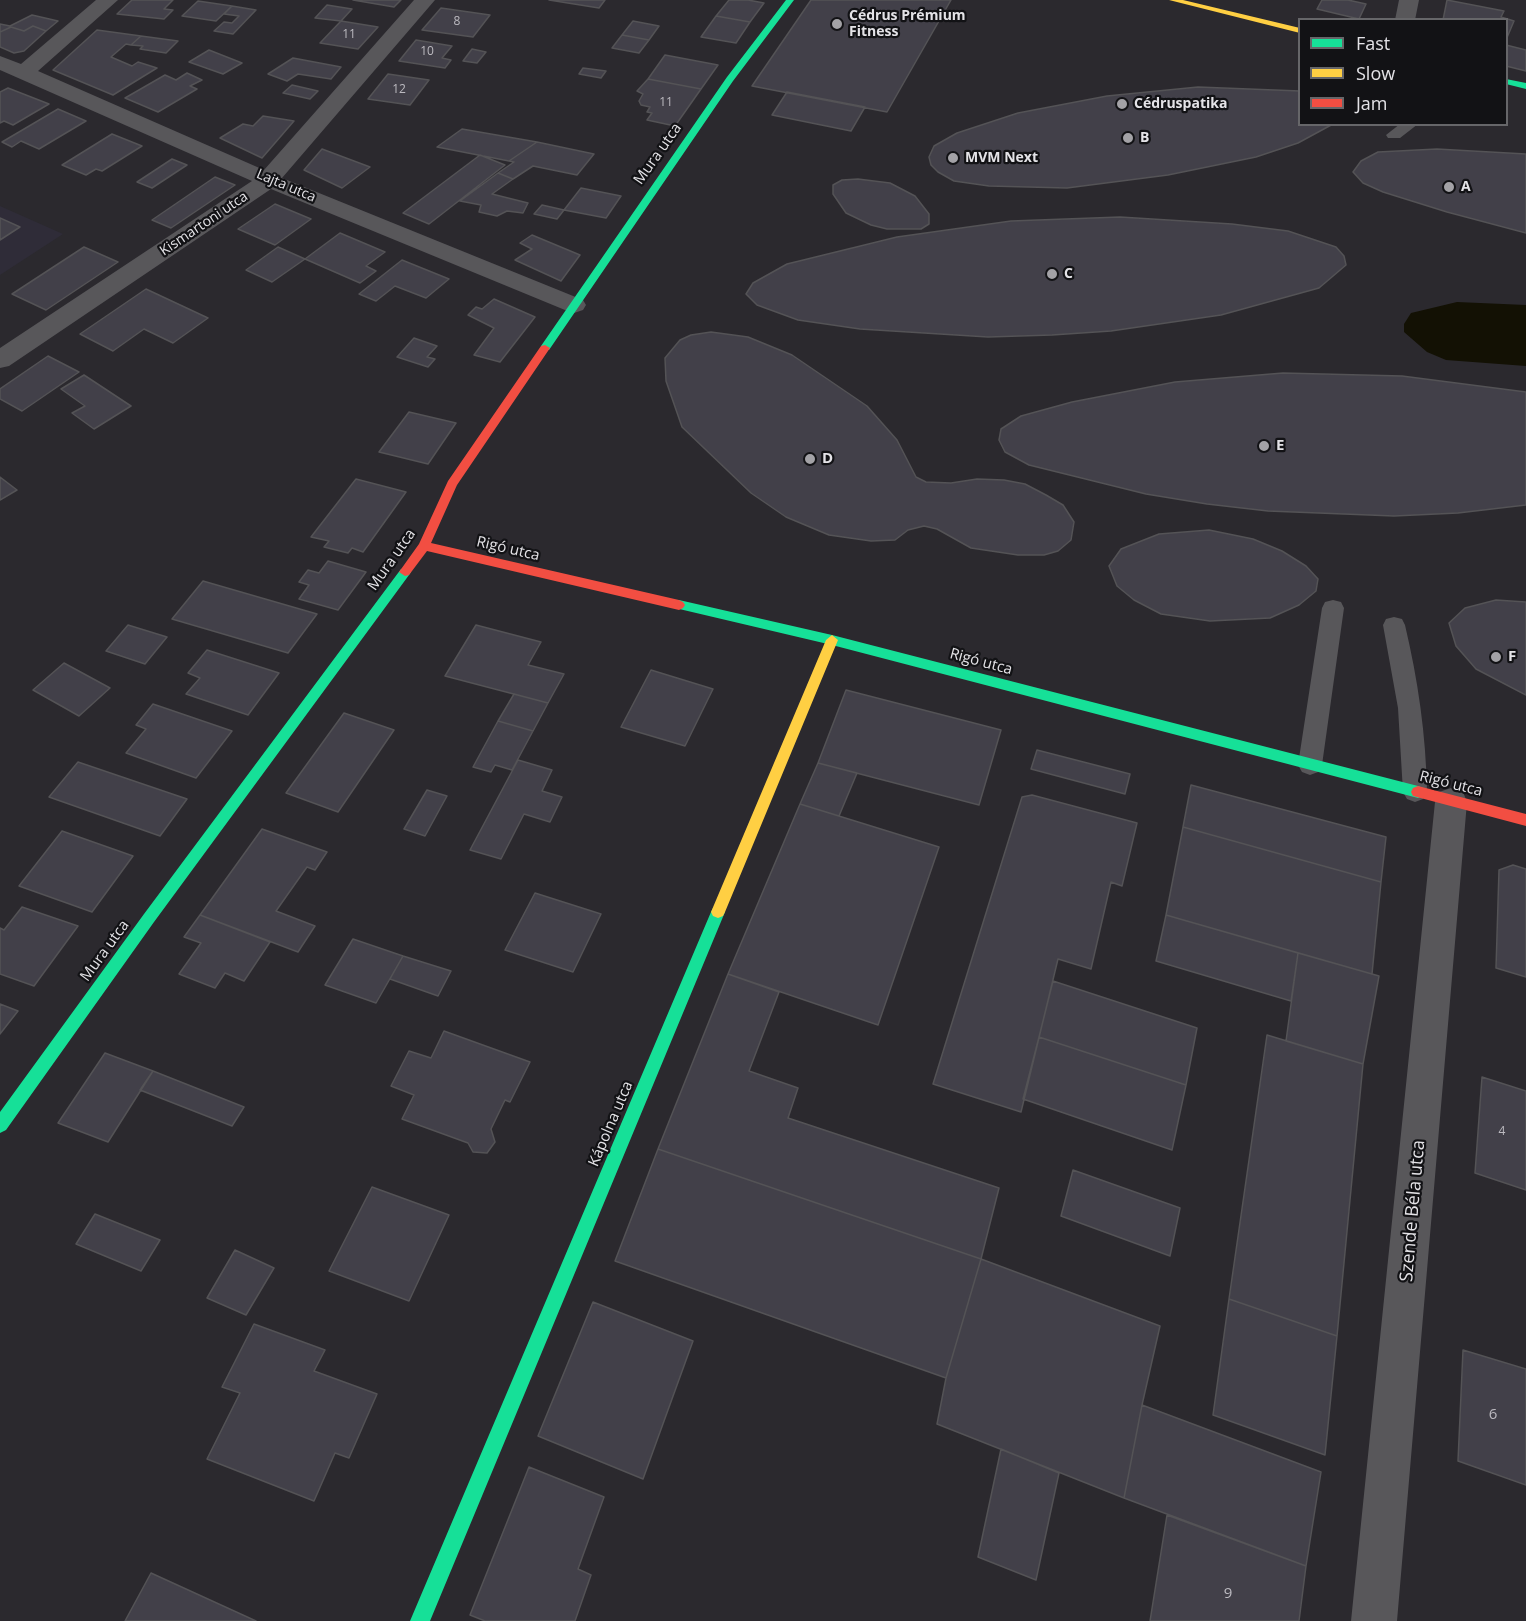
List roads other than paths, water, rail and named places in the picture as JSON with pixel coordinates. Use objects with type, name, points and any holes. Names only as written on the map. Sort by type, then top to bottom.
[{"type":"street","points":[[24,72],[108,0]]},
{"type":"street","name":"Kismartoni utca","points":[[0,360],[248,196],[268,180],[425,0]]},
{"type":"street","name":"Mura utca","points":[[0,1125],[149,918],[424,546],[452,484],[723,88],[790,0]]},
{"type":"street","points":[[1173,0],[1298,31]]},
{"type":"street","points":[[1406,18],[1409,0]]},
{"type":"street","name":"Lajta utca","points":[[0,62],[268,180],[574,306]]},
{"type":"street","points":[[1508,82],[1526,86]]},
{"type":"street","name":"Rigó utca","points":[[424,546],[832,640],[1526,820]]},
{"type":"street","name":"Kápolna utca","points":[[420,1621],[832,640]]},
{"type":"street","name":"Szende Béla utca","points":[[1374,1621],[1433,797]]},
{"type":"lane","points":[[1394,135],[1408,126]]},
{"type":"lane","points":[[1310,765],[1332,608]]},
{"type":"lane","points":[[1394,625],[1407,680],[1415,746],[1433,797]]},
{"type":"place","name":"Cédrus Prémium Fitness","points":[[837,24]]},
{"type":"place","name":"Cédruspatika","points":[[1122,104]]},
{"type":"place","name":"B","points":[[1128,138]]},
{"type":"place","name":"MVM Next","points":[[953,158]]},
{"type":"place","name":"A","points":[[1449,187]]},
{"type":"place","name":"C","points":[[1052,274]]},
{"type":"place","name":"E","points":[[1264,446]]},
{"type":"place","name":"D","points":[[810,459]]},
{"type":"place","name":"F","points":[[1496,657]]}]
